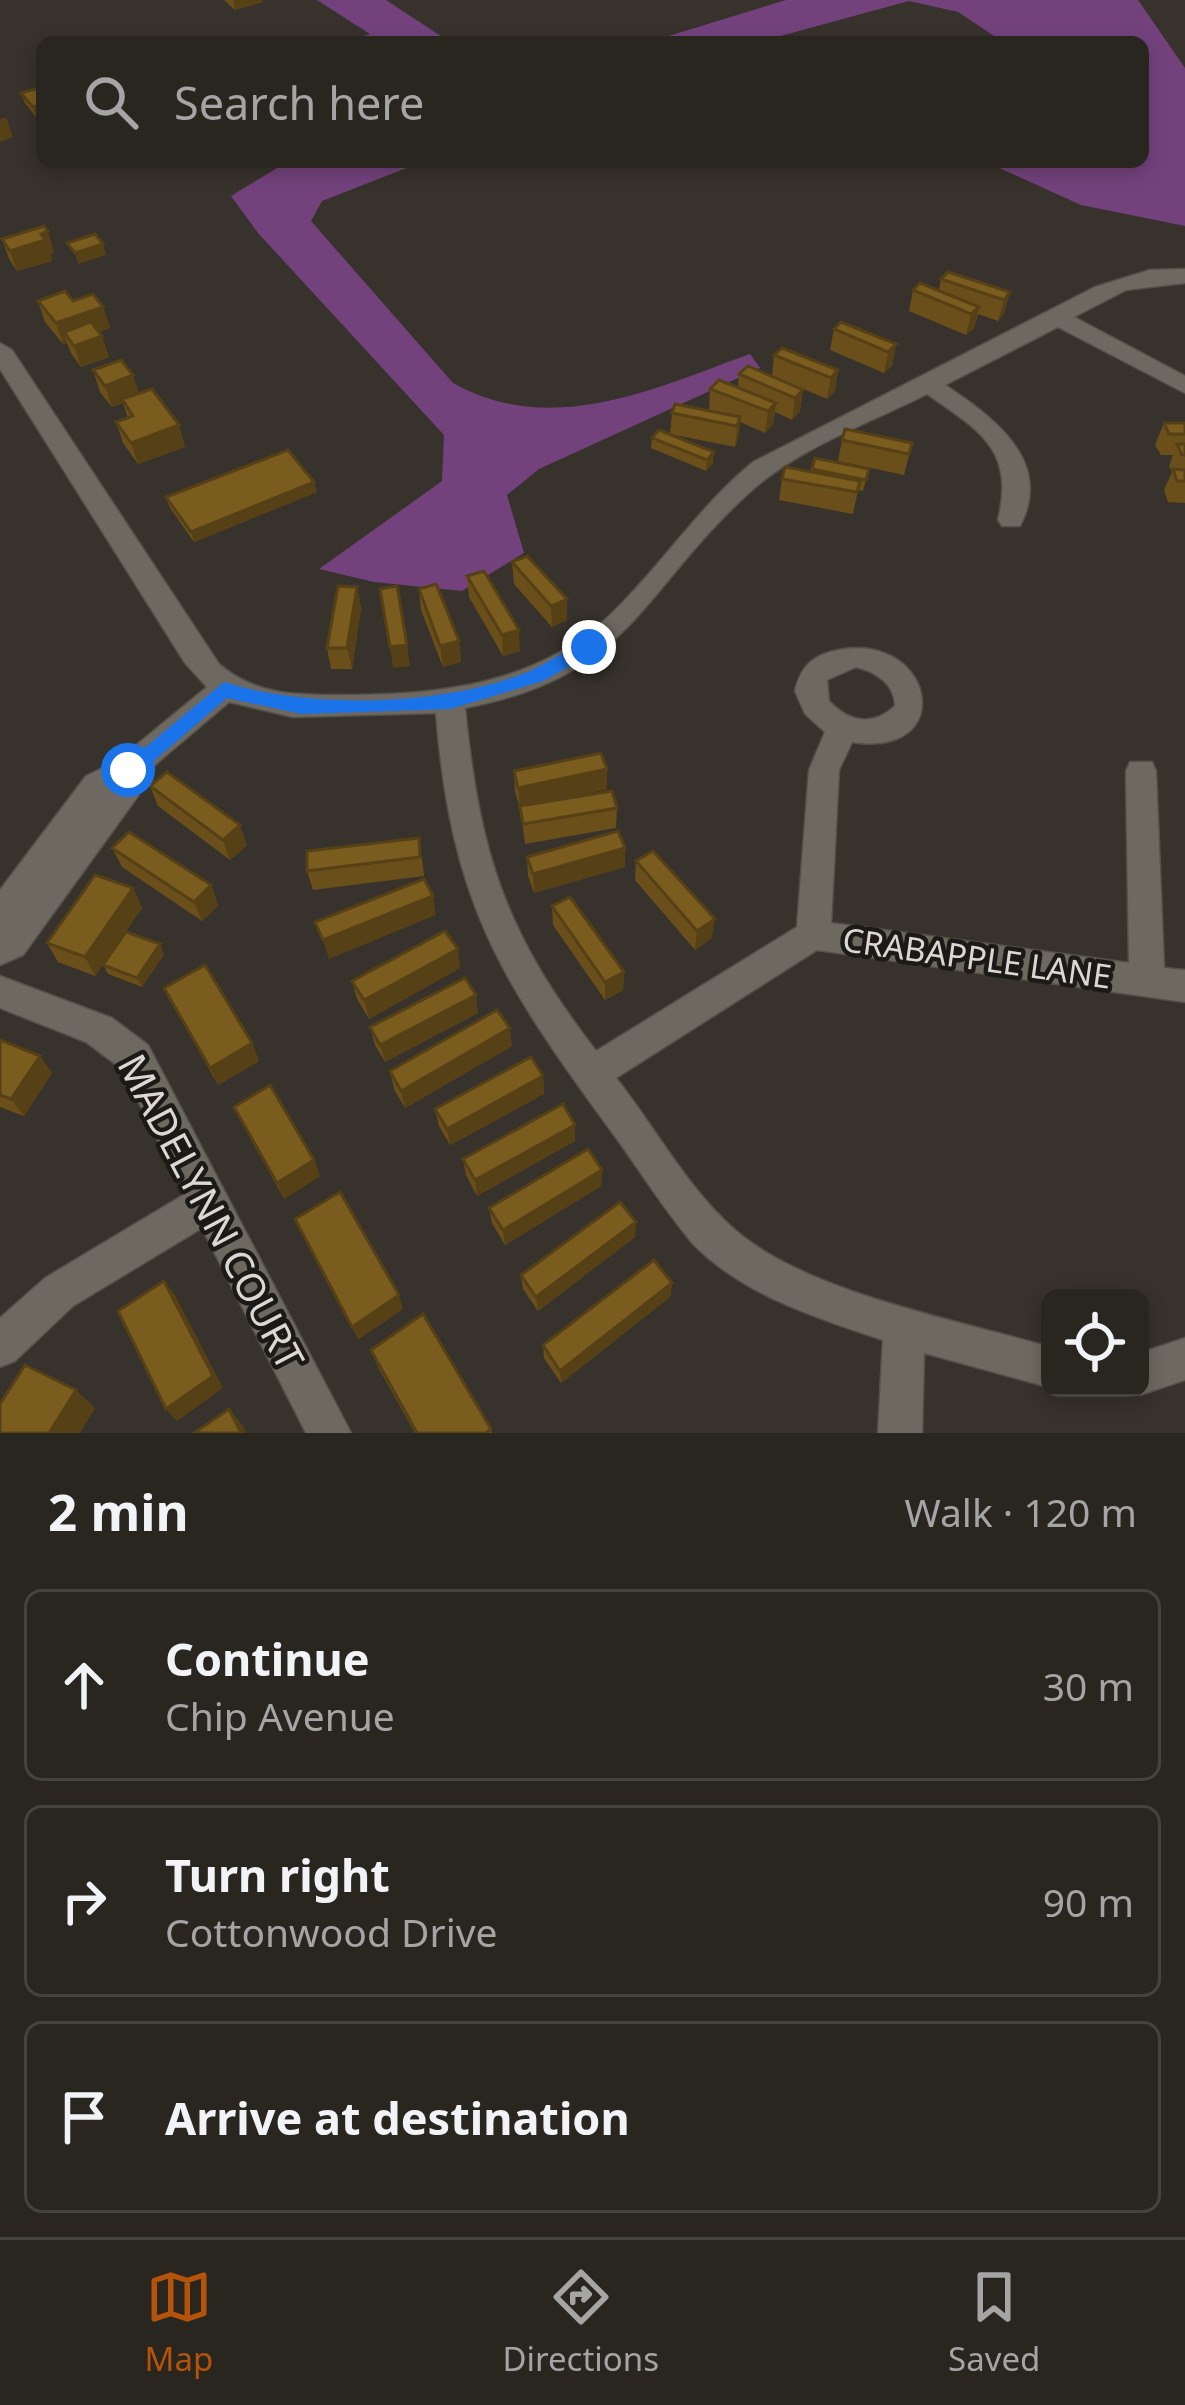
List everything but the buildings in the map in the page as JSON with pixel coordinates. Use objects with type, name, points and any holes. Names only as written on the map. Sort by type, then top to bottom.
[{"type":"street","points":[[0,350],[206,673],[224,689],[302,706],[450,701],[537,676],[589,647],[618,623],[723,497],[781,457],[1058,318],[1094,293],[1135,279],[1185,276]]},
{"type":"street","points":[[1058,318],[1185,386]]},
{"type":"street","points":[[928,384],[992,429],[1009,450],[1019,496],[1011,520]]},
{"type":"street","points":[[0,950],[11,944],[20,904],[127,787],[128,770],[224,689]]},
{"type":"street","points":[[450,701],[454,758],[492,918],[520,972],[684,1200],[730,1252],[791,1286],[1041,1365]]},
{"type":"street","points":[[813,935],[824,770],[842,729]]},
{"type":"street","points":[[1141,771],[1147,981]]},
{"type":"street","name":"CRABAPPLE LANE","points":[[592,1073],[813,935],[1185,986]]},
{"type":"street","name":"MADELYNN COURT","points":[[0,992],[99,1030],[122,1045],[151,1087],[329,1433]]},
{"type":"street","points":[[0,1346],[59,1292],[208,1202]]},
{"type":"street","points":[[900,1433],[904,1324]]},
{"type":"street","points":[[1149,1371],[1185,1359]]},
{"type":"shaded area","points":[[317,0],[386,0],[441,36],[365,36],[370,34]]},
{"type":"shaded area","points":[[786,0],[1138,0],[1185,68],[1185,226],[1081,205],[999,168],[1149,168],[1149,36],[994,36],[958,12],[909,1],[780,36],[669,36]]},
{"type":"shaded area","points":[[277,168],[407,168],[322,201],[311,221],[453,383],[490,399],[527,407],[564,407],[639,393],[750,354],[760,368],[539,469],[507,495],[524,553],[462,591],[374,582],[319,569],[442,481],[444,435],[258,233],[231,196]]},
{"type":"route","points":[[128,770],[224,689],[302,706],[450,701],[537,676],[589,647]]}]
